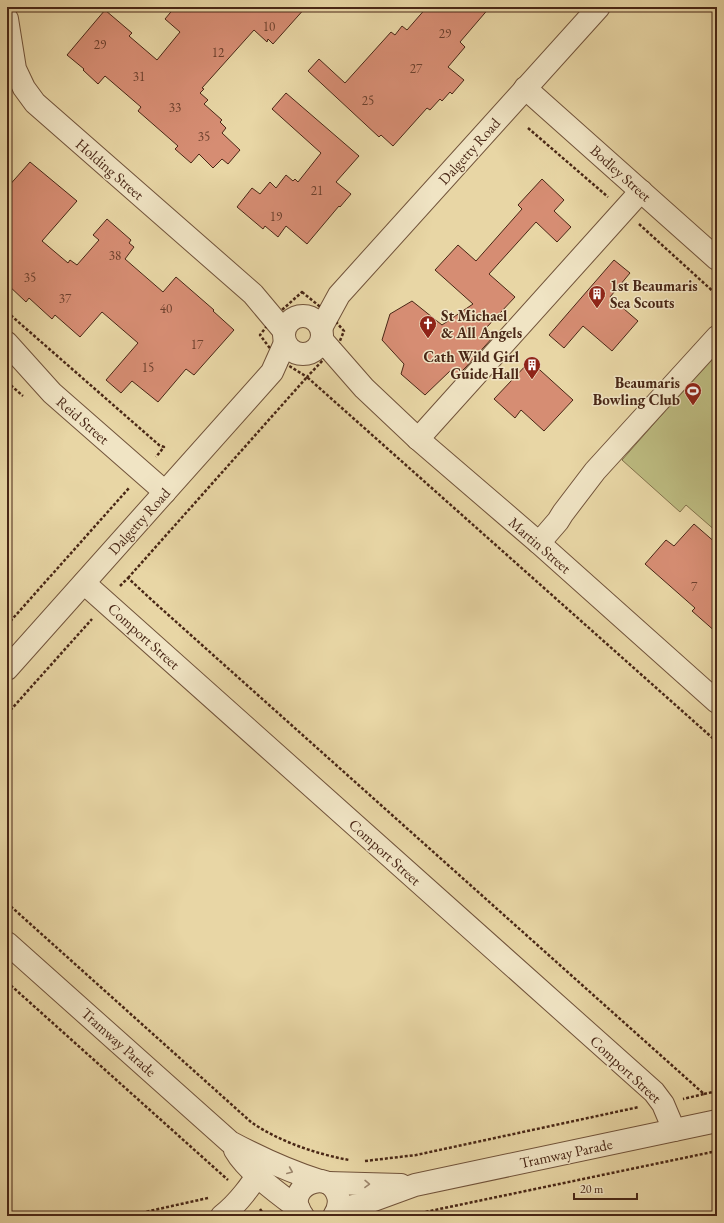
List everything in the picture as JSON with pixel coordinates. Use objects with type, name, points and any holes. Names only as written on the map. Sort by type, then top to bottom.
[{"type":"street","name":"Dalgetty Road","points":[[7,669],[272,372],[303,335],[599,7]]},
{"type":"street","name":"Holding Street","points":[[7,19],[11,74],[35,103],[252,294],[303,335]]},
{"type":"street","name":"Bodley Street","points":[[526,88],[717,259]]},
{"type":"street","points":[[418,439],[641,191]]},
{"type":"street","name":"Martin Street","points":[[303,335],[364,388],[418,439],[539,543],[717,702]]},
{"type":"street","points":[[539,543],[558,521],[595,471],[717,338]]},
{"type":"street","name":"Reid Street","points":[[7,343],[52,393],[165,492]]},
{"type":"street","name":"Comport Street","points":[[84,583],[654,1092],[663,1104],[674,1130]]},
{"type":"street","name":"Tramway Parade","points":[[7,943],[230,1142],[239,1156],[262,1168],[296,1174],[324,1182],[415,1185]]},
{"type":"street","name":"Tramway Parade","points":[[336,1212],[415,1185],[717,1121]]},
{"type":"street","points":[[222,1216],[233,1208],[262,1168]]},
{"type":"street","name":"Tramway Parade","points":[[262,1168],[278,1194],[301,1212]]},
{"type":"street","points":[[301,1212],[297,1203],[300,1191],[308,1183],[314,1181],[324,1182],[333,1186],[339,1203],[336,1212]]},
{"type":"path","points":[[7,312],[159,445],[164,447],[7,625]]},
{"type":"path","points":[[7,714],[307,377],[717,742]]},
{"type":"path","points":[[128,578],[704,1094]]},
{"type":"path","points":[[7,903],[259,1128],[284,1140],[328,1157],[356,1162]]},
{"type":"path","points":[[7,982],[244,1194],[261,1210],[265,1216]]},
{"type":"path","points":[[364,1161],[416,1155],[611,1112],[663,1104],[717,1091]]},
{"type":"path","points":[[406,1216],[717,1151]]},
{"type":"path","points":[[127,1216],[209,1198]]},
{"type":"shaded area","name":"Beaumaris Bowling Club","points":[[717,352],[717,532],[686,505],[680,512],[622,460]]},
{"type":"building","points":[[175,7],[306,7],[273,44],[268,39],[267,42],[254,30],[202,88],[204,89],[200,93],[208,100],[204,104],[222,120],[220,122],[226,128],[222,133],[240,150],[228,164],[222,159],[213,168],[199,154],[191,163],[175,149],[178,146],[138,111],[141,107],[105,76],[98,84],[83,70],[84,69],[67,55],[105,10],[132,33],[129,36],[157,60],[180,32],[165,19]]},
{"type":"building","points":[[427,7],[490,7],[460,42],[465,47],[448,67],[464,80],[452,94],[450,92],[442,101],[440,99],[430,110],[427,108],[393,146],[381,135],[379,137],[308,71],[319,59],[345,83],[391,32],[395,35],[402,26],[407,30]]},
{"type":"building","points":[[286,93],[359,156],[336,182],[351,194],[307,244],[286,226],[278,237],[265,226],[263,229],[237,207],[252,188],[260,194],[270,182],[276,188],[286,175],[293,181],[295,179],[298,182],[321,153],[272,109]]},
{"type":"building","points":[[30,162],[77,201],[42,241],[68,263],[70,260],[77,265],[99,240],[93,235],[107,219],[131,240],[129,243],[134,247],[125,259],[163,292],[176,277],[214,310],[213,311],[234,330],[194,375],[186,369],[158,402],[132,381],[121,393],[106,380],[138,343],[102,312],[80,337],[55,315],[52,319],[29,298],[26,302],[7,284],[7,188]]},
{"type":"building","points":[[542,179],[564,200],[554,211],[571,227],[557,242],[536,222],[489,274],[515,297],[486,328],[494,336],[466,367],[457,376],[451,370],[425,395],[401,374],[404,364],[382,340],[390,314],[412,301],[442,325],[473,304],[435,270],[458,245],[476,261],[522,209],[518,205]]},
{"type":"building","name":"1st Beaumaris Sea Scouts","points":[[614,260],[630,273],[610,297],[638,321],[612,351],[583,326],[564,348],[549,335]]},
{"type":"building","name":"Cath Wild Girl Guide Hall","points":[[530,361],[573,400],[544,431],[521,410],[515,418],[494,399]]},
{"type":"building","points":[[694,524],[717,544],[717,633],[692,611],[695,608],[645,564],[666,540],[674,546]]},
{"type":"place","name":"1st Beaumaris Sea Scouts","points":[[597,309]]},
{"type":"place","name":"St Michael & All Angels","points":[[428,339]]},
{"type":"place","name":"Cath Wild Girl Guide Hall","points":[[532,380]]},
{"type":"place","name":"Beaumaris Bowling Club","points":[[693,406]]}]
